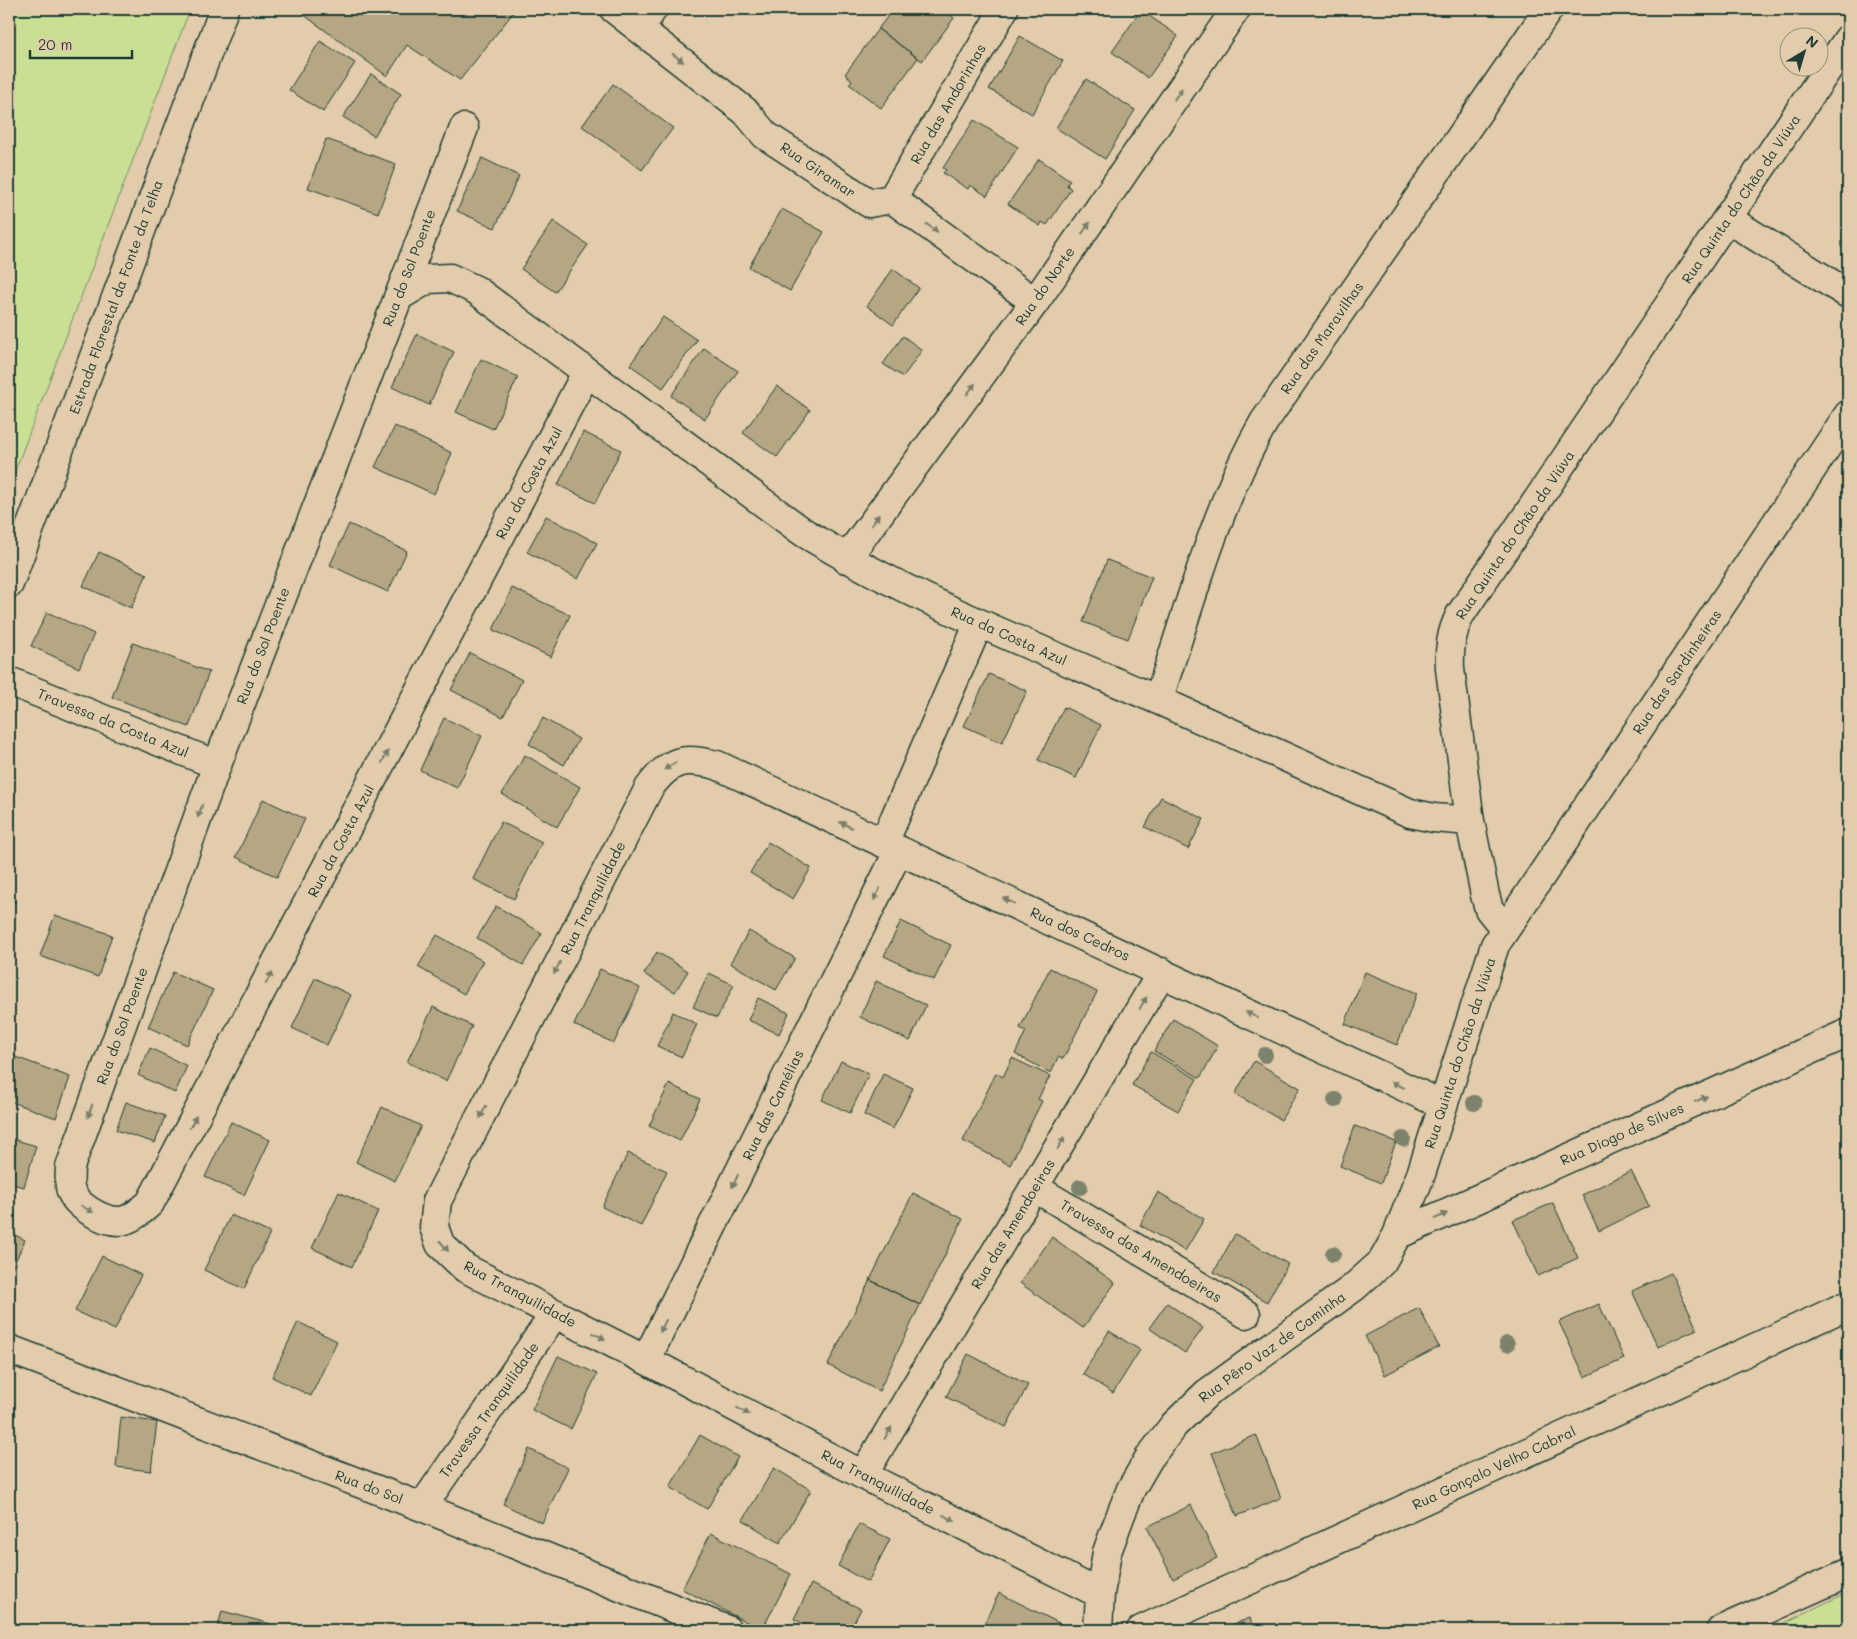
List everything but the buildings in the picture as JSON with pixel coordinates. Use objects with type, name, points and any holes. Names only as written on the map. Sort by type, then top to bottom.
[{"type":"street","name":"Estrada Florestal da Fonte da Telha","points":[[9,584],[224,9]]},
{"type":"street","name":"Rua Giramar","points":[[614,9],[646,18],[773,140],[869,204],[892,200]]},
{"type":"street","name":"Rua das Andorinhas","points":[[892,200],[1004,9]]},
{"type":"street","name":"Rua do Norte","points":[[846,559],[1034,302],[1236,9]]},
{"type":"street","name":"Rua das Maravilhas","points":[[1158,700],[1242,459],[1264,422],[1549,9]]},
{"type":"street","name":"Rua Quinta do Chão da Viúva","points":[[1397,1235],[1421,1174],[1487,964],[1495,945],[1505,929],[1489,908],[1470,821],[1450,669],[1449,649],[1452,630],[1465,607],[1848,39]]},
{"type":"street","name":"Rua do Sol Poente","points":[[70,1167],[217,765],[464,128]]},
{"type":"street","points":[[892,200],[1034,302]]},
{"type":"street","points":[[1728,219],[1848,294]]},
{"type":"street","name":"Rua da Costa Azul","points":[[398,297],[428,279],[450,278],[476,290],[803,532],[846,559],[978,625],[1158,700],[1410,813],[1434,818],[1470,821]]},
{"type":"street","name":"Rua da Costa Azul","points":[[70,1167],[70,1189],[80,1205],[101,1216],[120,1221],[135,1215],[150,1203],[586,373]]},
{"type":"street","name":"Rua das Sardinheiras","points":[[1505,929],[1848,415]]},
{"type":"street","name":"Rua das Camélias","points":[[646,1360],[892,847],[978,625]]},
{"type":"street","name":"Travessa da Costa Azul","points":[[9,681],[217,765]]},
{"type":"street","name":"Rua Tranquilidade","points":[[716,766],[694,760],[676,762],[660,773],[649,788],[437,1201],[434,1227],[440,1244],[465,1268],[646,1360],[864,1475],[1100,1594]]},
{"type":"street","name":"Rua dos Cedros","points":[[716,766],[1162,972],[1443,1105]]},
{"type":"street","name":"Rua das Amendoeiras","points":[[864,1475],[1162,972]]},
{"type":"street","name":"Rua Diogo de Silves","points":[[1397,1235],[1848,1034]]},
{"type":"street","name":"Travessa das Amendoeiras","points":[[1035,1188],[1246,1314]]},
{"type":"street","name":"Rua Pêro Vaz de Caminha","points":[[1098,1630],[1100,1594],[1107,1552],[1131,1489],[1149,1458],[1174,1425],[1207,1393],[1353,1288],[1382,1262],[1397,1235]]},
{"type":"street","name":"Rua Gonçalo Velho Cabral","points":[[1141,1630],[1848,1305]]},
{"type":"street","name":"Travessa Tranquilidade","points":[[422,1507],[555,1313]]},
{"type":"street","name":"Rua do Sol","points":[[9,1349],[422,1507],[727,1630]]},
{"type":"street","points":[[1721,1630],[1848,1573]]},
{"type":"green space","points":[[9,9],[190,9],[9,487]]},
{"type":"green space","points":[[1848,1592],[1848,1630],[1770,1630]]}]
